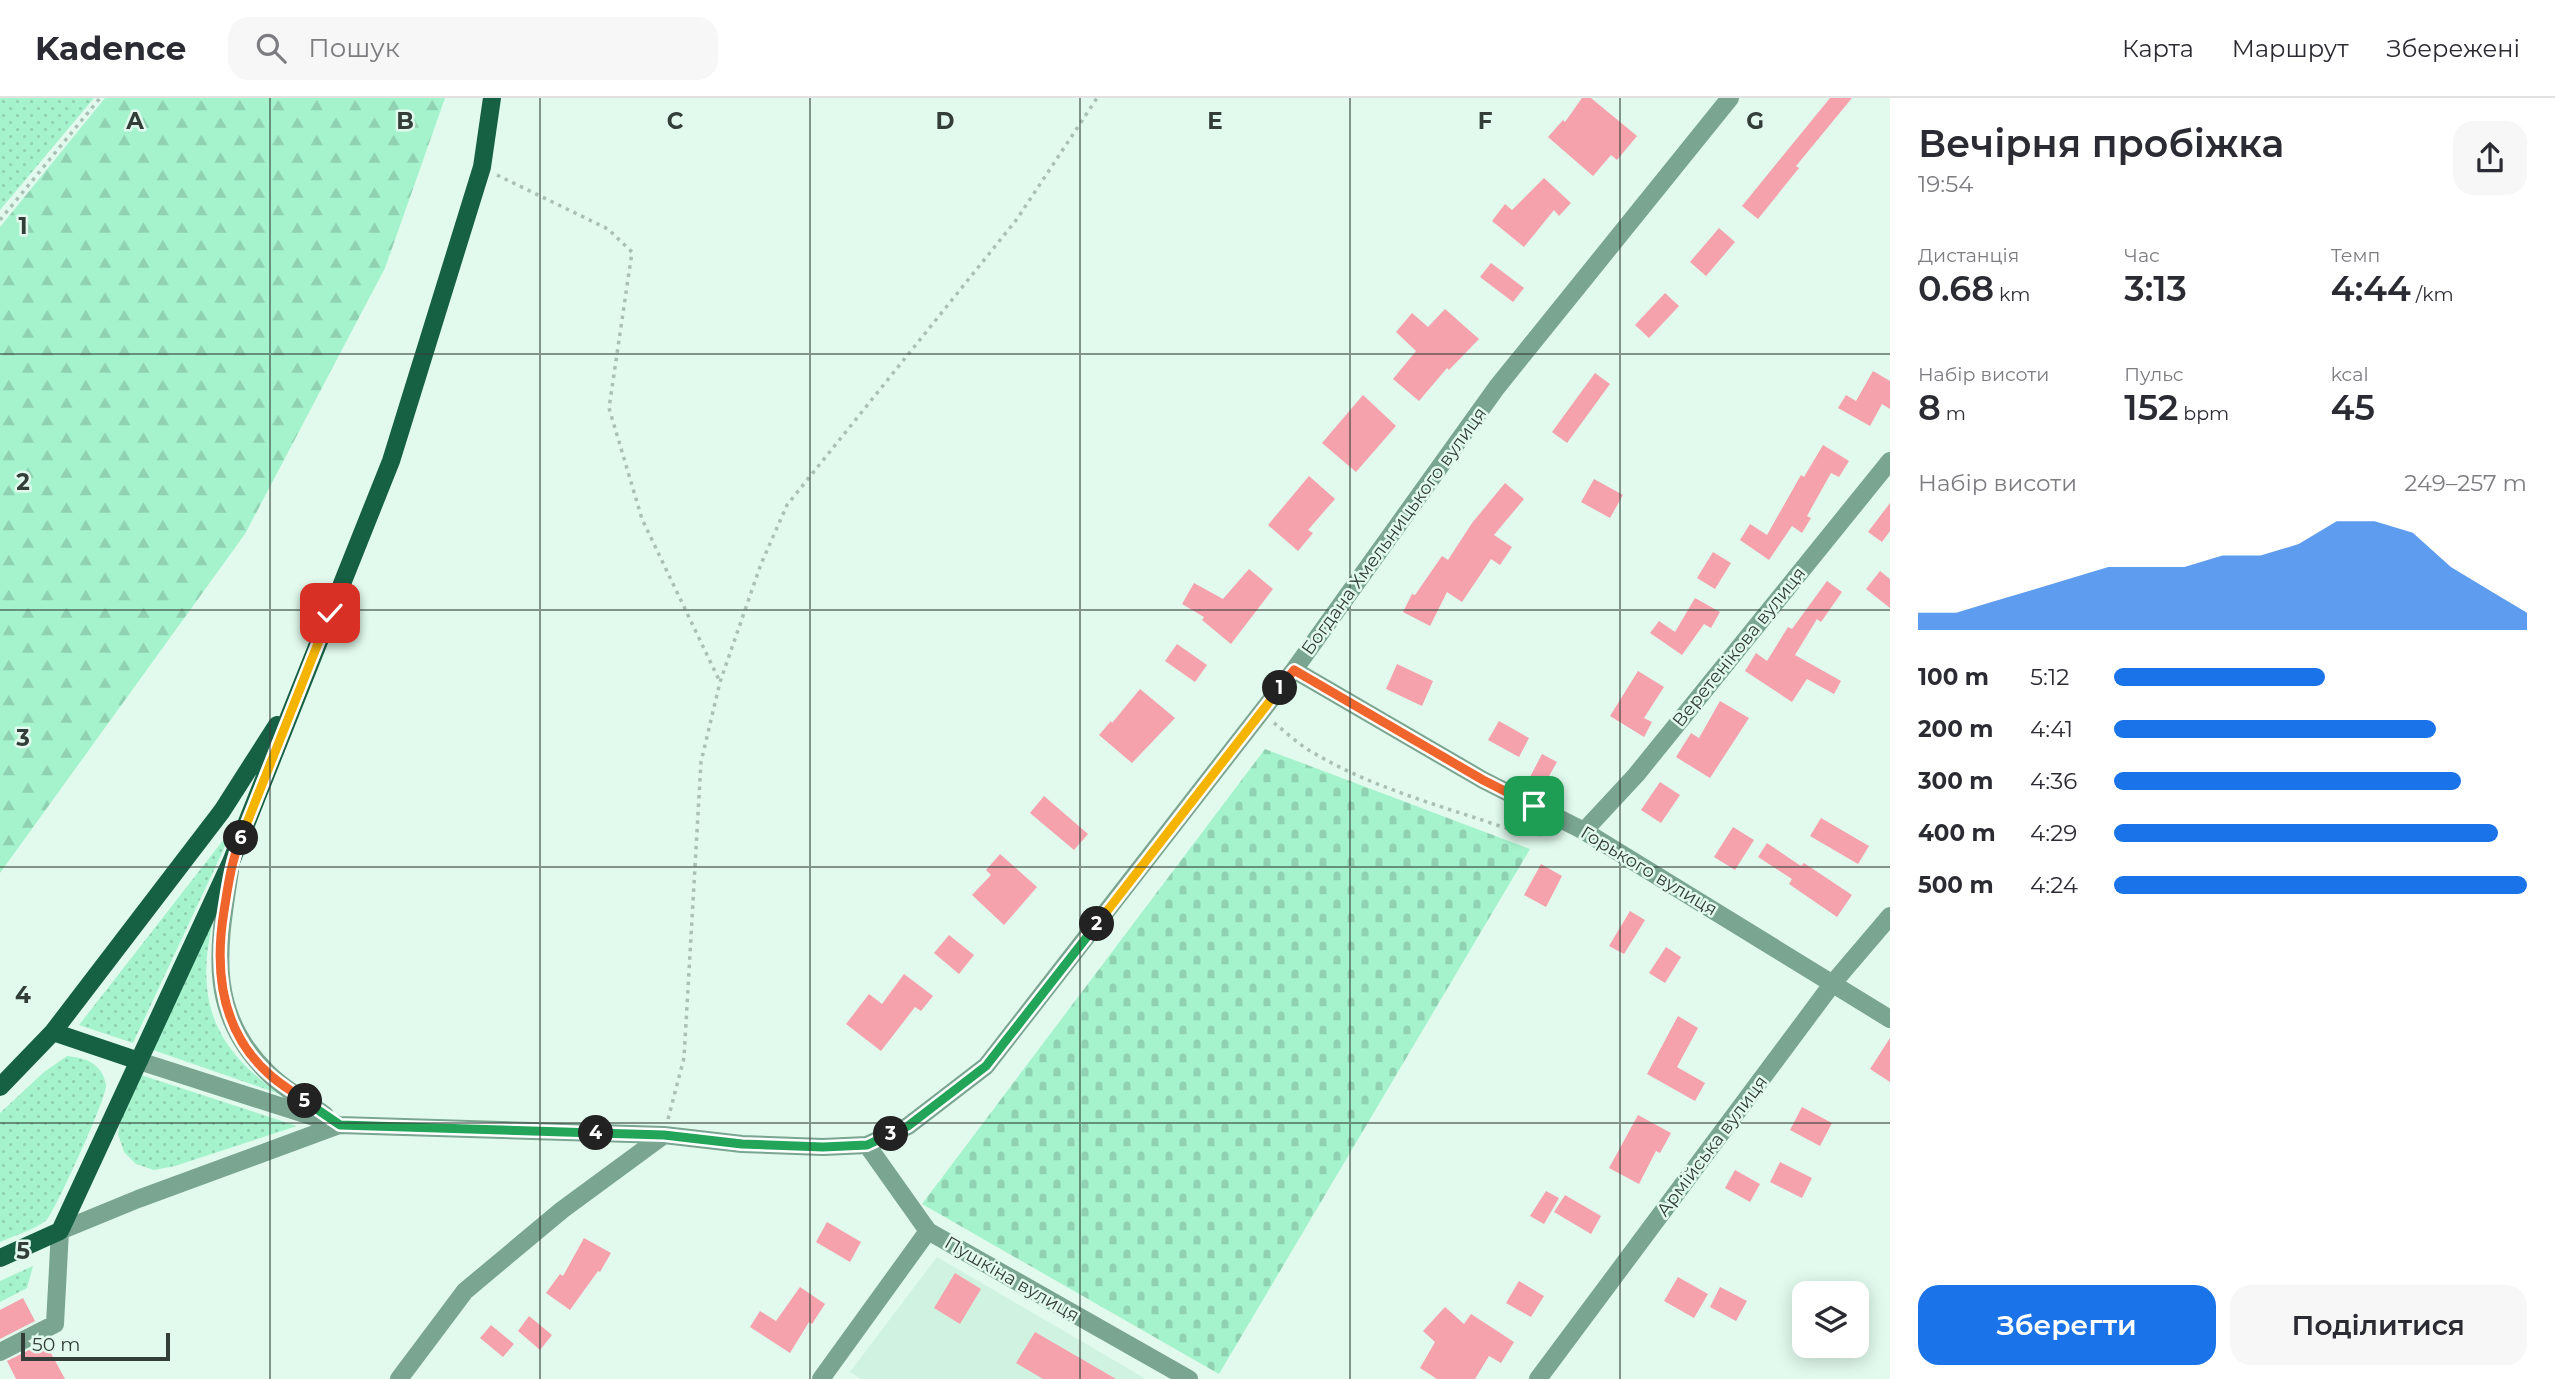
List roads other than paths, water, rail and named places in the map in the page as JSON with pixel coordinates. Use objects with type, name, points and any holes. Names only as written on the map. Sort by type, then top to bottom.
[{"type":"main road","points":[[0,1258],[60,1231],[231,862],[391,461],[482,167],[492,98]]},
{"type":"main road","points":[[0,1087],[53,1032],[222,811],[300,689]]},
{"type":"main road","points":[[53,1032],[139,1061]]},
{"type":"street","name":"Богдана Хмельницького вулиця","points":[[340,1125],[664,1135],[742,1144],[823,1147],[867,1145],[908,1126],[986,1066],[1294,670],[1497,387],[1730,98]]},
{"type":"street","name":"Веретенікова вулиця","points":[[1584,831],[1636,775],[1890,461]]},
{"type":"street","name":"Горького вулиця","points":[[1294,670],[1483,780],[1584,831],[1890,1019]]},
{"type":"street","points":[[231,862],[219,945],[220,985],[231,1022],[247,1049],[269,1075],[340,1125]]},
{"type":"street","name":"Армійська вулиця","points":[[1538,1379],[1833,983],[1890,916]]},
{"type":"street","points":[[139,1061],[340,1125]]},
{"type":"street","points":[[0,1352],[55,1324],[60,1231],[138,1199],[340,1125]]},
{"type":"street","points":[[399,1379],[465,1291],[562,1210],[664,1135]]},
{"type":"street","name":"Пушкіна вулиця","points":[[867,1145],[928,1231],[1189,1379]]},
{"type":"street","points":[[821,1379],[928,1231]]}]
